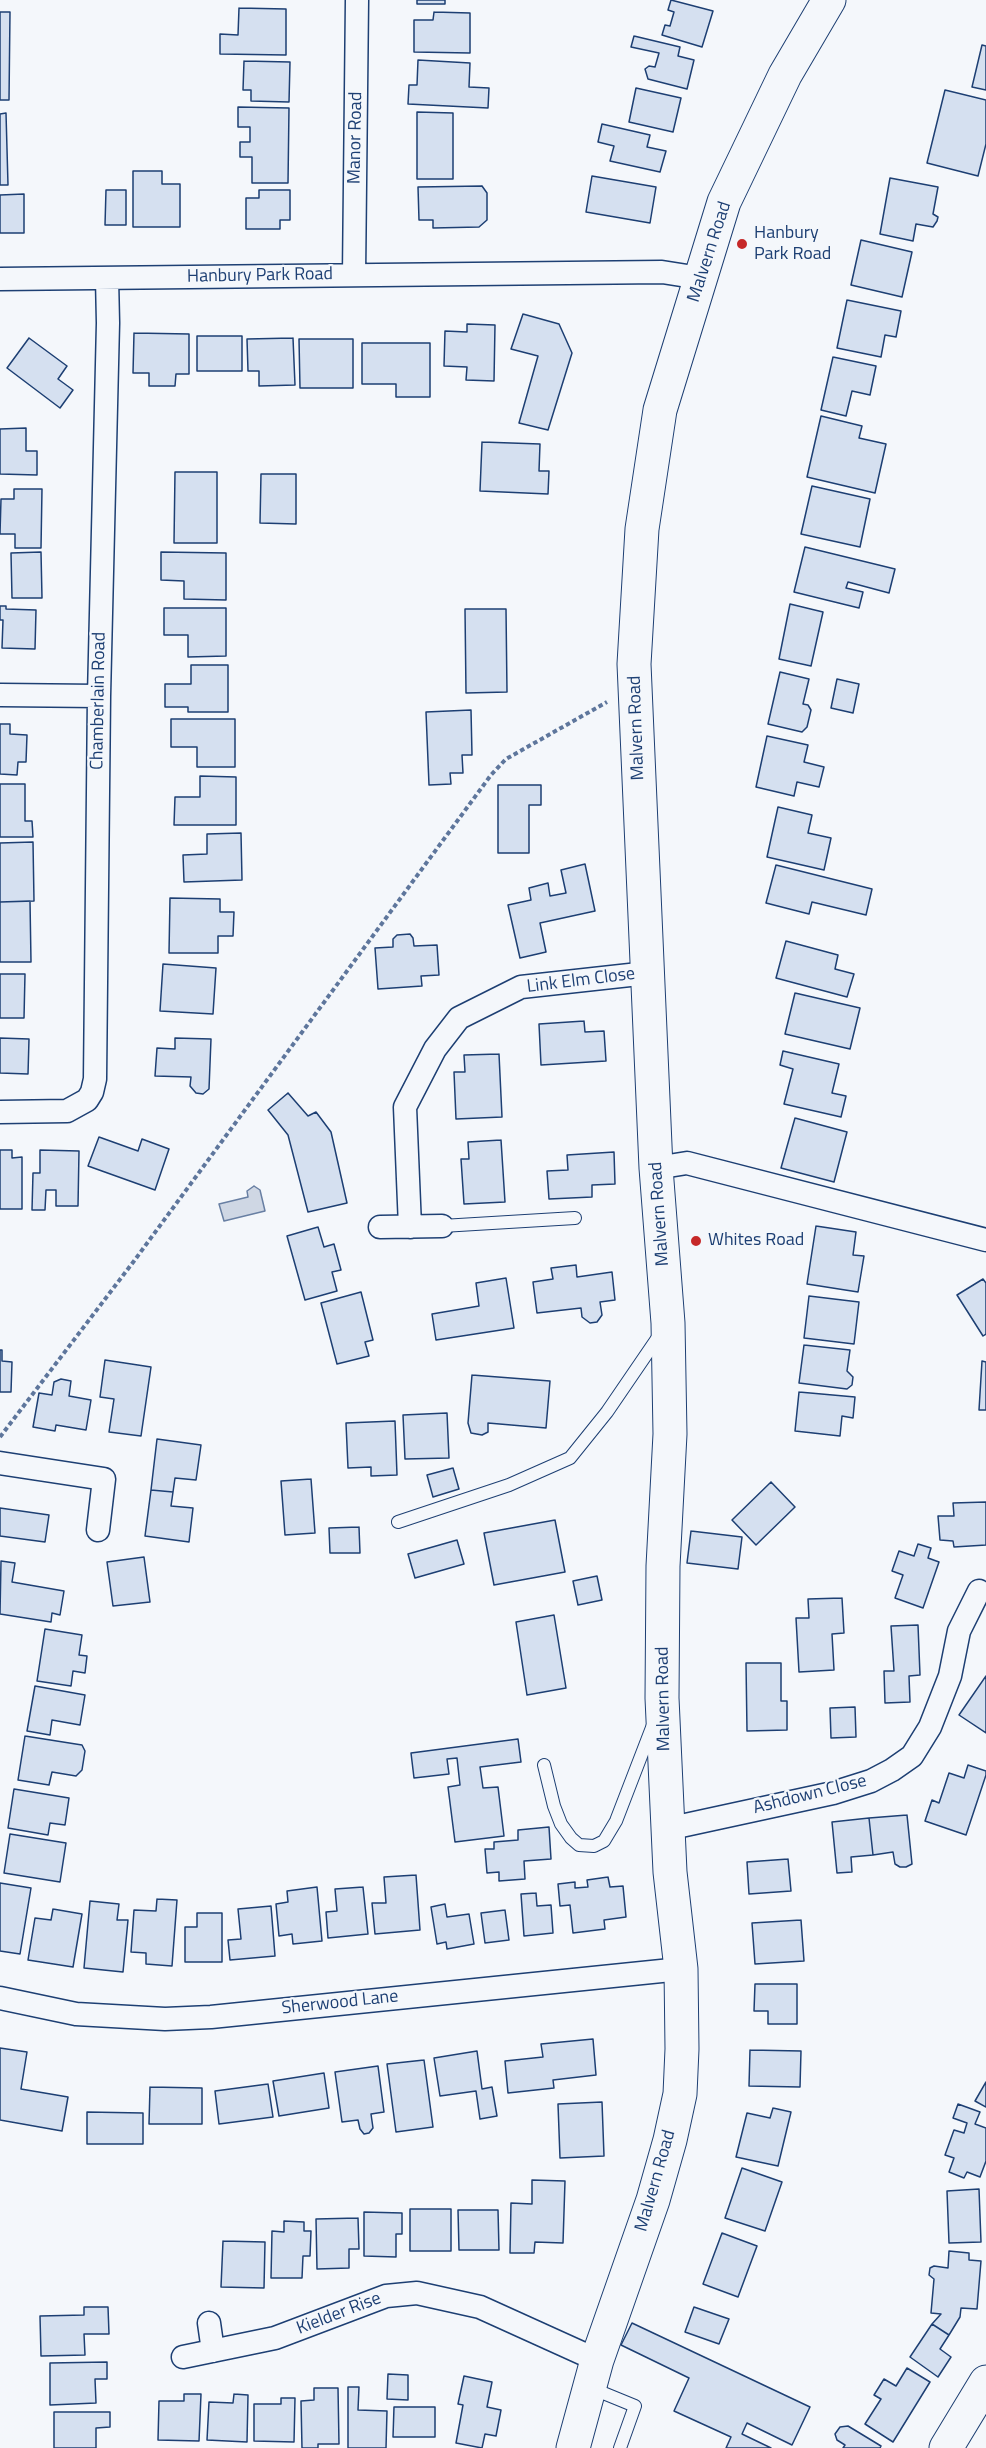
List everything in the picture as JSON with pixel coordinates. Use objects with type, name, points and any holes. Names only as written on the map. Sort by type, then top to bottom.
[{"type":"main road","name":"Malvern Road","points":[[573,2448],[594,2374],[653,2200],[670,2140],[680,2094],[682,2049],[681,1969],[667,1828],[662,1698],[663,1566],[670,1434],[668,1323],[656,1168],[634,664],[642,529],[658,422],[724,202],[785,75],[829,0]]},
{"type":"main road","points":[[946,2448],[986,2382]]},
{"type":"street","name":"Manor Road","points":[[354,275],[357,0]]},
{"type":"street","name":"Hanbury Park Road","points":[[0,279],[662,272],[700,278]]},
{"type":"street","name":"Chamberlain Road","points":[[0,1112],[67,1111],[87,1100],[92,1092],[95,1079],[107,278]]},
{"type":"street","points":[[0,695],[99,696]]},
{"type":"street","name":"Link Elm Close","points":[[410,1227],[405,1107],[435,1049],[459,1018],[521,987],[648,973]]},
{"type":"street","points":[[656,1168],[687,1163],[986,1240]]},
{"type":"street","points":[[381,1227],[442,1226]]},
{"type":"street","points":[[0,1463],[104,1479],[98,1530]]},
{"type":"street","name":"Ashdown Close","points":[[667,1828],[833,1793],[871,1781],[912,1756],[930,1727],[950,1676],[959,1631],[979,1591]]},
{"type":"street","name":"Sherwood Lane","points":[[0,1998],[76,2014],[176,2019],[681,1969]]},
{"type":"street","name":"Kielder Rise","points":[[183,2357],[275,2338],[386,2296],[417,2292],[480,2307],[594,2374]]},
{"type":"street","points":[[208,2322],[213,2351]]},
{"type":"lane","points":[[442,1226],[575,1218]]},
{"type":"lane","points":[[398,1522],[509,1485],[570,1458],[607,1412],[668,1323]]},
{"type":"lane","points":[[544,1765],[554,1806],[571,1838],[579,1845],[594,1845],[604,1841],[627,1795],[662,1698]]},
{"type":"lane","points":[[594,2374],[635,2406],[620,2448]]},
{"type":"path","points":[[0,1437],[141,1251],[491,775],[506,759],[607,702],[636,705]]},
{"type":"shaded area","points":[[254,1186],[260,1190],[265,1211],[224,1221],[219,1204],[248,1197],[247,1191]]},
{"type":"building","points":[[417,0],[445,0],[445,4],[417,4]]},
{"type":"building","points":[[671,0],[713,11],[702,47],[662,35],[665,25],[670,26],[674,12],[668,10]]},
{"type":"building","points":[[239,8],[286,9],[286,55],[220,54],[220,34],[238,35]]},
{"type":"building","points":[[0,12],[10,12],[9,100],[0,100]]},
{"type":"building","points":[[434,12],[470,13],[470,53],[414,52],[414,20],[433,20]]},
{"type":"building","points":[[634,36],[680,47],[678,56],[694,60],[687,89],[648,79],[645,69],[649,66],[655,67],[659,53],[631,47]]},
{"type":"building","points":[[982,45],[986,46],[986,90],[972,87]]},
{"type":"building","points":[[418,60],[470,63],[469,87],[489,88],[488,108],[408,104],[409,85],[417,85]]},
{"type":"building","points":[[244,61],[290,62],[289,102],[251,101],[251,90],[243,90]]},
{"type":"building","points":[[636,88],[681,98],[673,132],[629,122]]},
{"type":"building","points":[[945,90],[986,100],[986,144],[978,176],[927,163]]},
{"type":"building","points":[[238,107],[289,108],[288,183],[252,183],[252,157],[240,157],[240,142],[250,142],[250,127],[238,127]]},
{"type":"building","points":[[417,112],[453,113],[453,179],[417,179]]},
{"type":"building","points":[[6,113],[8,185],[0,185],[0,114]]},
{"type":"building","points":[[602,124],[650,135],[647,147],[666,151],[660,172],[610,161],[614,146],[598,142]]},
{"type":"building","points":[[133,171],[162,171],[162,184],[180,184],[180,227],[133,227]]},
{"type":"building","points":[[592,176],[656,187],[650,223],[586,212]]},
{"type":"building","points":[[890,178],[938,187],[933,214],[938,217],[937,221],[933,227],[916,224],[913,241],[880,234]]},
{"type":"building","points":[[482,186],[487,193],[487,220],[479,227],[433,228],[433,220],[419,220],[418,187]]},
{"type":"building","points":[[106,190],[126,190],[126,225],[105,225]]},
{"type":"building","points":[[259,190],[290,190],[290,220],[280,220],[280,229],[246,229],[246,198],[259,198]]},
{"type":"building","points":[[24,194],[24,233],[0,233],[0,195]]},
{"type":"building","points":[[861,240],[912,252],[902,297],[851,285]]},
{"type":"building","points":[[847,300],[901,311],[896,337],[885,335],[881,357],[837,348]]},
{"type":"building","points":[[523,314],[559,324],[572,353],[548,430],[519,423],[538,356],[511,349]]},
{"type":"building","points":[[467,324],[495,325],[494,381],[466,380],[467,367],[444,366],[445,331],[467,332]]},
{"type":"building","points":[[134,333],[189,334],[189,374],[176,374],[175,386],[149,386],[149,373],[133,373]]},
{"type":"building","points":[[197,336],[242,336],[242,371],[197,371]]},
{"type":"building","points":[[29,338],[67,366],[58,379],[73,390],[60,408],[7,368]]},
{"type":"building","points":[[293,338],[295,385],[259,386],[259,371],[248,371],[247,339]]},
{"type":"building","points":[[299,339],[353,339],[353,388],[300,388]]},
{"type":"building","points":[[362,343],[430,343],[430,397],[396,397],[396,384],[362,384]]},
{"type":"building","points":[[833,357],[876,366],[870,395],[852,391],[846,416],[821,410]]},
{"type":"building","points":[[821,416],[862,426],[859,438],[886,444],[875,493],[807,477]]},
{"type":"building","points":[[26,428],[26,451],[37,451],[37,475],[0,474],[0,429]]},
{"type":"building","points":[[482,442],[540,444],[539,471],[549,471],[548,494],[480,491]]},
{"type":"building","points":[[175,472],[217,472],[217,543],[174,543]]},
{"type":"building","points":[[261,474],[296,474],[296,524],[260,523]]},
{"type":"building","points":[[812,486],[870,499],[860,547],[801,534]]},
{"type":"building","points":[[14,489],[42,489],[41,548],[15,548],[15,534],[0,534],[1,499],[14,499]]},
{"type":"building","points":[[805,547],[895,569],[889,593],[848,582],[846,588],[863,592],[859,608],[794,592]]},
{"type":"building","points":[[41,552],[42,598],[12,598],[11,553]]},
{"type":"building","points":[[161,552],[226,553],[226,600],[184,599],[184,581],[161,580]]},
{"type":"building","points":[[790,604],[823,612],[811,666],[779,659]]},
{"type":"building","points":[[0,606],[6,606],[6,609],[36,610],[35,649],[2,648],[3,620],[0,620]]},
{"type":"building","points":[[164,608],[226,608],[226,656],[188,657],[188,635],[164,635]]},
{"type":"building","points":[[465,609],[506,609],[507,692],[466,693]]},
{"type":"building","points":[[191,665],[228,665],[228,712],[188,712],[188,707],[165,707],[165,684],[191,684]]},
{"type":"building","points":[[780,672],[809,679],[803,704],[808,705],[811,710],[807,727],[802,732],[768,724]]},
{"type":"building","points":[[837,679],[859,684],[853,713],[831,708]]},
{"type":"building","points":[[471,710],[472,755],[462,755],[463,773],[450,773],[451,784],[429,785],[426,712]]},
{"type":"building","points":[[171,719],[235,719],[235,767],[197,767],[197,747],[171,747]]},
{"type":"building","points":[[0,724],[10,724],[10,734],[27,735],[26,762],[18,762],[17,775],[0,774]]},
{"type":"building","points":[[767,736],[808,745],[804,762],[824,767],[819,787],[797,782],[794,796],[756,787]]},
{"type":"building","points":[[200,776],[236,777],[236,825],[174,825],[175,797],[200,797]]},
{"type":"building","points":[[0,784],[25,784],[25,821],[32,821],[33,837],[0,837]]},
{"type":"building","points":[[498,785],[541,785],[541,805],[529,805],[529,853],[498,853]]},
{"type":"building","points":[[778,807],[812,815],[808,833],[831,838],[824,870],[767,857]]},
{"type":"building","points":[[241,833],[242,880],[184,882],[183,855],[207,854],[207,834]]},
{"type":"building","points":[[33,842],[34,901],[0,902],[0,843]]},
{"type":"building","points":[[585,864],[595,911],[540,923],[546,952],[520,958],[508,905],[531,900],[529,888],[548,883],[550,896],[566,893],[561,870]]},
{"type":"building","points":[[776,865],[872,889],[866,915],[812,902],[809,914],[766,903]]},
{"type":"building","points":[[170,898],[220,899],[220,912],[234,912],[233,936],[218,936],[218,953],[169,953]]},
{"type":"building","points":[[30,901],[31,962],[0,962],[0,902]]},
{"type":"building","points":[[410,934],[414,946],[437,945],[439,975],[421,976],[422,986],[378,989],[375,948],[393,947],[393,939],[397,935]]},
{"type":"building","points":[[786,941],[838,955],[835,969],[854,974],[847,997],[776,978]]},
{"type":"building","points":[[163,964],[216,968],[213,1014],[160,1011]]},
{"type":"building","points":[[0,974],[25,974],[24,1018],[0,1018]]},
{"type":"building","points":[[795,993],[860,1008],[850,1049],[785,1034]]},
{"type":"building","points":[[584,1021],[585,1032],[604,1031],[606,1061],[541,1065],[539,1024]]},
{"type":"building","points":[[0,1038],[29,1039],[28,1074],[0,1073]]},
{"type":"building","points":[[175,1038],[211,1039],[209,1089],[203,1094],[196,1093],[190,1086],[191,1077],[155,1076],[157,1048],[175,1049]]},
{"type":"building","points":[[783,1051],[839,1064],[832,1093],[846,1096],[841,1117],[784,1104],[793,1069],[780,1065]]},
{"type":"building","points":[[499,1054],[502,1117],[456,1119],[454,1072],[465,1072],[464,1055]]},
{"type":"building","points":[[288,1093],[308,1116],[316,1112],[331,1132],[347,1203],[308,1212],[288,1135],[268,1110]]},
{"type":"building","points":[[795,1118],[847,1132],[834,1182],[781,1168]]},
{"type":"building","points":[[99,1137],[138,1151],[142,1139],[169,1149],[155,1190],[88,1166]]},
{"type":"building","points":[[501,1140],[505,1202],[464,1204],[461,1159],[469,1159],[468,1142]]},
{"type":"building","points":[[0,1150],[12,1150],[12,1158],[22,1157],[22,1209],[0,1209]]},
{"type":"building","points":[[40,1150],[79,1151],[78,1206],[56,1206],[56,1190],[46,1190],[45,1210],[32,1210],[33,1173],[40,1173]]},
{"type":"building","points":[[614,1152],[615,1184],[592,1185],[592,1197],[549,1199],[547,1171],[568,1170],[567,1155]]},
{"type":"building","points":[[816,1226],[856,1232],[853,1255],[864,1256],[858,1292],[807,1284]]},
{"type":"building","points":[[318,1227],[324,1247],[334,1244],[341,1270],[332,1272],[337,1291],[305,1300],[287,1236]]},
{"type":"building","points":[[576,1265],[577,1277],[612,1272],[615,1300],[600,1302],[602,1315],[597,1322],[590,1323],[582,1317],[581,1308],[537,1313],[533,1282],[553,1279],[551,1268]]},
{"type":"building","points":[[506,1278],[514,1328],[436,1340],[432,1314],[479,1306],[476,1283]]},
{"type":"building","points":[[983,1279],[986,1283],[986,1334],[983,1336],[957,1295]]},
{"type":"building","points":[[361,1292],[373,1340],[365,1342],[369,1356],[337,1364],[321,1303]]},
{"type":"building","points":[[809,1296],[859,1302],[854,1344],[804,1338]]},
{"type":"building","points":[[804,1345],[850,1350],[847,1371],[853,1377],[852,1385],[847,1389],[799,1383]]},
{"type":"building","points":[[0,1350],[2,1350],[2,1361],[12,1362],[11,1392],[0,1392]]},
{"type":"building","points":[[105,1360],[151,1367],[141,1436],[109,1432],[114,1399],[100,1397]]},
{"type":"building","points":[[982,1361],[986,1362],[986,1410],[979,1410]]},
{"type":"building","points":[[472,1375],[550,1381],[546,1428],[488,1423],[488,1432],[482,1435],[471,1433],[468,1423]]},
{"type":"building","points":[[61,1379],[71,1381],[69,1396],[91,1400],[86,1430],[56,1425],[55,1431],[33,1427],[39,1393],[52,1395],[54,1382]]},
{"type":"building","points":[[799,1392],[855,1397],[853,1418],[842,1416],[840,1436],[795,1431]]},
{"type":"building","points":[[447,1413],[449,1458],[405,1459],[403,1415]]},
{"type":"building","points":[[395,1421],[397,1475],[371,1476],[371,1467],[348,1468],[346,1423]]},
{"type":"building","points":[[157,1439],[201,1445],[196,1480],[175,1478],[173,1492],[151,1490]]},
{"type":"building","points":[[453,1468],[459,1489],[433,1497],[427,1475]]},
{"type":"building","points":[[311,1479],[315,1533],[285,1535],[281,1481]]},
{"type":"building","points":[[771,1482],[795,1507],[756,1545],[732,1520]]},
{"type":"building","points":[[151,1490],[173,1492],[171,1506],[193,1508],[189,1542],[145,1536]]},
{"type":"building","points":[[986,1502],[986,1545],[954,1547],[953,1541],[940,1540],[938,1516],[954,1516],[953,1503]]},
{"type":"building","points":[[0,1508],[49,1515],[45,1542],[0,1536]]},
{"type":"building","points":[[555,1520],[565,1572],[494,1585],[484,1533]]},
{"type":"building","points":[[359,1527],[360,1553],[330,1553],[329,1528]]},
{"type":"building","points":[[691,1531],[742,1537],[738,1569],[687,1563]]},
{"type":"building","points":[[457,1540],[464,1564],[415,1578],[408,1554]]},
{"type":"building","points":[[918,1544],[931,1548],[928,1558],[939,1562],[923,1608],[895,1598],[903,1575],[892,1571],[899,1551],[914,1556]]},
{"type":"building","points":[[144,1557],[150,1602],[113,1606],[107,1562]]},
{"type":"building","points":[[1,1561],[15,1563],[12,1582],[64,1591],[60,1615],[52,1613],[51,1622],[0,1614]]},
{"type":"building","points":[[597,1576],[602,1600],[578,1605],[573,1581]]},
{"type":"building","points":[[842,1598],[844,1633],[832,1634],[834,1670],[799,1672],[796,1618],[809,1618],[808,1599]]},
{"type":"building","points":[[554,1615],[566,1688],[527,1695],[516,1622]]},
{"type":"building","points":[[918,1625],[920,1675],[909,1676],[910,1702],[885,1703],[884,1671],[894,1671],[891,1626]]},
{"type":"building","points":[[45,1629],[82,1635],[79,1655],[87,1656],[85,1673],[73,1671],[71,1686],[37,1681]]},
{"type":"building","points":[[746,1663],[781,1663],[781,1701],[787,1701],[787,1730],[747,1731]]},
{"type":"building","points":[[986,1676],[986,1733],[959,1715]]},
{"type":"building","points":[[35,1686],[85,1695],[80,1725],[52,1720],[50,1735],[27,1731]]},
{"type":"building","points":[[855,1707],[856,1737],[831,1738],[830,1708]]},
{"type":"building","points":[[25,1736],[82,1745],[85,1751],[82,1770],[76,1776],[52,1772],[49,1785],[18,1780]]},
{"type":"building","points":[[518,1739],[521,1762],[480,1767],[483,1788],[498,1787],[504,1836],[455,1842],[448,1787],[460,1785],[457,1758],[447,1759],[449,1774],[414,1778],[411,1753]]},
{"type":"building","points":[[968,1765],[986,1771],[986,1775],[966,1835],[925,1821],[932,1800],[939,1803],[949,1773],[964,1778]]},
{"type":"building","points":[[14,1789],[69,1798],[65,1825],[50,1823],[48,1835],[8,1828]]},
{"type":"building","points":[[907,1815],[912,1864],[900,1867],[895,1864],[893,1852],[873,1855],[869,1818]]},
{"type":"building","points":[[869,1818],[873,1855],[851,1857],[852,1872],[837,1873],[832,1822]]},
{"type":"building","points":[[549,1827],[551,1859],[524,1861],[525,1879],[499,1881],[499,1872],[487,1873],[485,1849],[494,1849],[494,1842],[518,1840],[518,1830]]},
{"type":"building","points":[[10,1834],[66,1843],[60,1882],[4,1873]]},
{"type":"building","points":[[788,1859],[791,1891],[749,1894],[747,1862]]},
{"type":"building","points":[[416,1875],[420,1930],[375,1934],[372,1903],[386,1903],[384,1877]]},
{"type":"building","points":[[608,1877],[610,1887],[623,1886],[626,1917],[604,1920],[605,1929],[573,1933],[570,1905],[560,1906],[558,1884],[575,1882],[575,1888],[588,1887],[587,1880]]},
{"type":"building","points":[[0,1883],[31,1888],[20,1954],[0,1951]]},
{"type":"building","points":[[317,1887],[322,1941],[293,1944],[292,1934],[279,1936],[276,1904],[288,1902],[287,1891]]},
{"type":"building","points":[[363,1887],[368,1934],[328,1938],[326,1912],[337,1911],[335,1889]]},
{"type":"building","points":[[536,1893],[537,1906],[551,1905],[553,1933],[524,1936],[521,1894]]},
{"type":"building","points":[[157,1899],[177,1900],[172,1966],[146,1964],[146,1953],[131,1952],[134,1910],[156,1911]]},
{"type":"building","points":[[90,1901],[119,1904],[117,1920],[128,1920],[123,1972],[84,1968]]},
{"type":"building","points":[[445,1904],[447,1917],[469,1914],[474,1944],[447,1949],[446,1942],[437,1944],[431,1907]]},
{"type":"building","points":[[271,1906],[275,1956],[230,1960],[228,1940],[241,1939],[238,1909]]},
{"type":"building","points":[[53,1909],[82,1914],[73,1967],[28,1960],[35,1918],[51,1920]]},
{"type":"building","points":[[505,1910],[509,1940],[485,1943],[481,1913]]},
{"type":"building","points":[[197,1913],[222,1913],[222,1962],[185,1962],[185,1927],[197,1927]]},
{"type":"building","points":[[801,1920],[804,1961],[755,1964],[752,1923]]},
{"type":"building","points":[[755,1984],[797,1984],[797,2024],[768,2024],[768,2011],[754,2011]]},
{"type":"building","points":[[593,2039],[596,2075],[553,2080],[554,2088],[508,2093],[505,2061],[543,2057],[541,2044]]},
{"type":"building","points":[[0,2048],[27,2052],[21,2089],[68,2097],[62,2131],[0,2120]]},
{"type":"building","points":[[750,2050],[801,2051],[800,2087],[749,2086]]},
{"type":"building","points":[[477,2051],[482,2089],[492,2087],[497,2116],[480,2119],[476,2091],[440,2096],[434,2058]]},
{"type":"building","points":[[424,2060],[433,2127],[396,2132],[387,2064]]},
{"type":"building","points":[[378,2066],[384,2112],[371,2114],[373,2128],[369,2133],[364,2134],[358,2120],[342,2122],[335,2072]]},
{"type":"building","points":[[324,2073],[329,2108],[279,2116],[273,2081]]},
{"type":"building","points":[[986,2082],[986,2107],[975,2101]]},
{"type":"building","points":[[268,2084],[273,2117],[219,2124],[215,2091]]},
{"type":"building","points":[[150,2087],[202,2088],[202,2124],[149,2124]]},
{"type":"building","points":[[602,2102],[604,2156],[560,2158],[558,2104]]},
{"type":"building","points":[[958,2104],[980,2112],[975,2124],[986,2128],[986,2161],[980,2177],[967,2172],[964,2178],[949,2172],[954,2158],[945,2155],[954,2130],[964,2133],[967,2123],[953,2118]]},
{"type":"building","points":[[773,2108],[791,2112],[778,2166],[736,2157],[747,2113],[770,2118]]},
{"type":"building","points":[[87,2112],[143,2113],[143,2144],[87,2144]]},
{"type":"building","points":[[742,2168],[782,2182],[765,2231],[725,2218]]},
{"type":"building","points":[[532,2180],[565,2181],[563,2243],[535,2242],[534,2253],[510,2253],[511,2203],[532,2204]]},
{"type":"building","points":[[979,2189],[981,2242],[949,2243],[947,2191]]},
{"type":"building","points":[[410,2209],[451,2209],[451,2251],[410,2251]]},
{"type":"building","points":[[458,2210],[498,2210],[499,2250],[459,2250]]},
{"type":"building","points":[[364,2212],[402,2213],[402,2234],[396,2234],[396,2257],[364,2256]]},
{"type":"building","points":[[358,2218],[359,2249],[349,2249],[349,2268],[317,2269],[316,2219]]},
{"type":"building","points":[[284,2221],[304,2222],[304,2231],[311,2231],[310,2256],[303,2256],[302,2278],[271,2278],[272,2231],[284,2232]]},
{"type":"building","points":[[722,2233],[757,2246],[738,2297],[703,2284]]},
{"type":"building","points":[[223,2241],[265,2242],[264,2288],[221,2287]]},
{"type":"building","points":[[949,2251],[969,2253],[969,2260],[981,2261],[977,2309],[961,2308],[960,2317],[949,2335],[932,2324],[941,2314],[931,2313],[934,2279],[929,2275],[930,2268],[934,2266],[948,2268]]},
{"type":"building","points":[[84,2307],[108,2307],[109,2334],[84,2334],[85,2355],[41,2356],[40,2316],[84,2315]]},
{"type":"building","points":[[694,2307],[729,2319],[719,2344],[685,2332]]},
{"type":"building","points":[[632,2323],[810,2407],[792,2445],[747,2423],[742,2434],[771,2448],[726,2448],[731,2437],[674,2411],[689,2378],[621,2345]]},
{"type":"building","points":[[932,2324],[949,2335],[940,2349],[951,2357],[938,2377],[910,2357]]},
{"type":"building","points":[[107,2362],[107,2379],[95,2379],[96,2403],[50,2405],[50,2363]]},
{"type":"building","points":[[907,2368],[930,2382],[893,2442],[865,2424],[881,2399],[874,2395],[884,2379],[896,2386]]},
{"type":"building","points":[[388,2374],[408,2375],[408,2400],[387,2399]]},
{"type":"building","points":[[464,2376],[492,2382],[487,2407],[501,2410],[496,2436],[485,2434],[482,2448],[456,2443],[463,2405],[458,2404]]},
{"type":"building","points":[[348,2387],[359,2387],[358,2410],[387,2411],[386,2448],[348,2448]]},
{"type":"building","points":[[314,2388],[338,2388],[339,2444],[318,2444],[318,2448],[302,2448],[301,2401],[314,2400]]},
{"type":"building","points":[[184,2394],[201,2394],[199,2441],[158,2440],[159,2401],[184,2401]]},
{"type":"building","points":[[234,2394],[248,2395],[247,2442],[207,2440],[209,2402],[233,2403]]},
{"type":"building","points":[[281,2398],[295,2398],[294,2442],[254,2441],[254,2404],[281,2404]]},
{"type":"building","points":[[394,2407],[435,2407],[435,2437],[393,2437]]},
{"type":"building","points":[[54,2412],[110,2412],[110,2427],[96,2428],[96,2448],[54,2448]]},
{"type":"building","points":[[848,2426],[881,2446],[880,2448],[843,2448],[845,2445],[837,2440],[835,2434],[840,2427]]},
{"type":"place","name":"Hanbury Park Road","points":[[742,244]]},
{"type":"place","name":"Whites Road","points":[[696,1241]]}]
